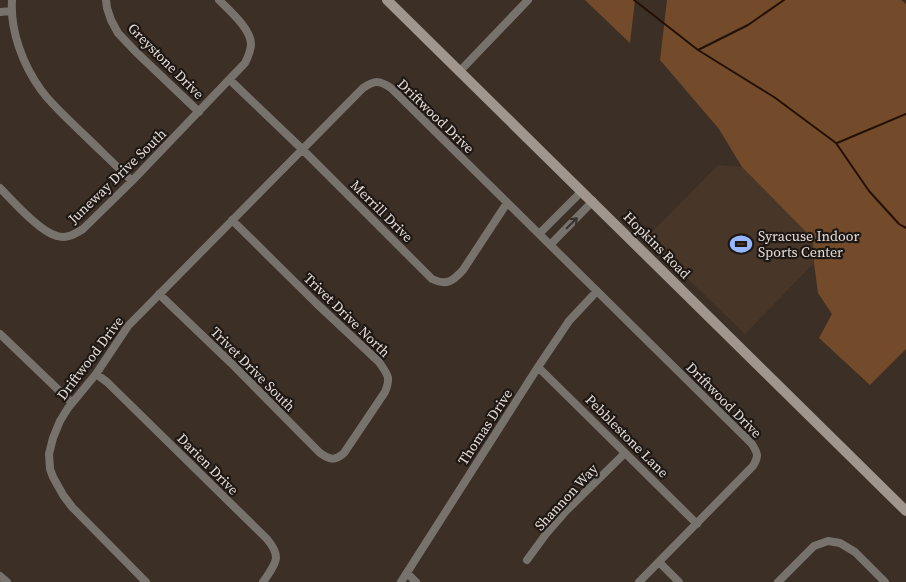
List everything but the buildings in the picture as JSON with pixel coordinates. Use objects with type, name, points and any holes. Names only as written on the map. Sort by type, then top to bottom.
[{"type":"street","points":[[12,0],[11,11],[14,30],[21,53],[29,71],[41,90],[66,118],[132,181]]},
{"type":"street","name":"Greystone Drive","points":[[106,0],[111,20],[118,33],[199,112]]},
{"type":"street","name":"Juneway Drive South","points":[[0,188],[45,230],[57,236],[66,237],[74,235],[83,229],[132,181],[245,63],[251,42],[248,33],[219,0]]},
{"type":"street","points":[[459,72],[528,0]]},
{"type":"street","name":"Hopkins Road","points":[[391,1],[459,72],[906,510]]},
{"type":"street","points":[[0,12],[11,11]]},
{"type":"street","name":"Merrill Drive","points":[[230,80],[432,278],[439,282],[447,283],[463,270],[507,203]]},
{"type":"street","name":"Driftwood Drive","points":[[146,582],[72,507],[53,477],[50,469],[49,454],[60,421],[96,374],[128,326],[363,88],[378,81],[391,88],[752,444],[757,452],[758,459],[753,466],[639,582]]},
{"type":"street","points":[[539,234],[582,191]]},
{"type":"street","points":[[550,245],[593,202]]},
{"type":"street","name":"Trivet Drive North","points":[[232,220],[379,362],[386,372],[388,383],[385,392],[344,453],[339,458],[331,459]]},
{"type":"street","name":"Thomas Drive","points":[[401,582],[538,367],[569,321],[597,291]]},
{"type":"street","name":"Trivet Drive South","points":[[158,294],[320,453],[331,459]]},
{"type":"street","points":[[0,334],[72,404]]},
{"type":"street","name":"Pebblestone Lane","points":[[538,367],[697,524]]},
{"type":"street","name":"Darien Drive","points":[[96,374],[108,382],[274,547],[276,560],[264,582]]},
{"type":"street","name":"Shannon Way","points":[[527,560],[566,511],[625,453]]},
{"type":"street","points":[[778,582],[814,546],[828,541],[840,543],[855,552],[884,582]]},
{"type":"street","points":[[659,562],[679,582]]},
{"type":"street","points":[[407,573],[416,582]]},
{"type":"street","points":[[0,576],[6,582]]},
{"type":"shaded area","points":[[585,0],[635,0],[630,43],[589,4]]},
{"type":"shaded area","points":[[667,0],[901,0],[906,4],[906,349],[870,385],[819,338],[832,314],[818,293],[813,239],[742,167],[719,129],[660,60]]},
{"type":"shaded area","points":[[718,165],[742,167],[813,239],[814,263],[745,334],[646,238]]},
{"type":"waterway","points":[[634,0],[698,50],[774,97],[836,143],[869,191],[899,224],[906,228]]},
{"type":"waterway","points":[[698,50],[748,25],[784,0]]},
{"type":"waterway","points":[[837,143],[906,114]]},
{"type":"place","name":"Syracuse Indoor Sports Center","points":[[741,244]]}]
